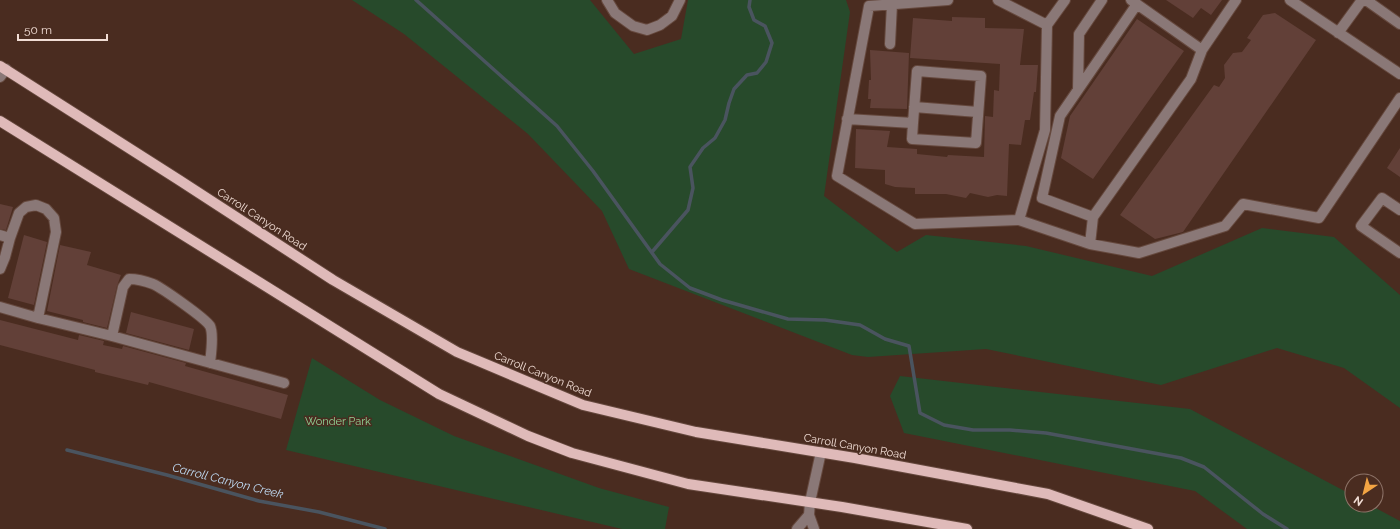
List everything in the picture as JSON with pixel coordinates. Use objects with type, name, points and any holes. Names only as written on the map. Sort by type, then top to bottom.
[{"type":"main road","name":"Carroll Canyon Road","points":[[2,71],[333,280],[457,352],[583,405],[696,432],[821,452],[1048,494],[1148,529]]},
{"type":"main road","points":[[0,121],[439,394],[528,436],[572,453],[680,482],[810,502],[967,529]]},
{"type":"street","points":[[607,0],[615,13],[633,26],[647,30],[660,25],[672,16],[680,0]]},
{"type":"street","points":[[948,0],[892,4],[868,3],[837,176],[914,224],[1019,220],[1090,244],[1139,253],[1225,226],[1243,204],[1319,218],[1400,98]]},
{"type":"street","points":[[998,0],[1047,25]]},
{"type":"street","points":[[1019,220],[1045,130],[1047,25],[1065,0]]},
{"type":"street","points":[[1078,90],[1079,34],[1102,0]]},
{"type":"street","points":[[1090,244],[1092,217],[1191,79],[1202,50],[1236,0]]},
{"type":"street","points":[[1290,0],[1400,74]]},
{"type":"street","points":[[1338,33],[1362,0]]},
{"type":"street","points":[[1366,0],[1400,24]]},
{"type":"street","points":[[1092,217],[1042,198],[1060,116],[1134,2],[1202,50]]},
{"type":"street","points":[[890,44],[892,4]]},
{"type":"street","points":[[917,71],[981,76],[976,143],[912,139],[914,107],[917,71]]},
{"type":"street","points":[[914,107],[978,112]]},
{"type":"street","points":[[847,119],[913,123]]},
{"type":"street","points":[[1400,210],[1382,198],[1361,226],[1400,253]]},
{"type":"street","points":[[0,269],[5,257],[5,236],[19,213],[26,206],[36,205],[46,209],[54,218],[56,232],[38,318]]},
{"type":"street","points":[[112,336],[123,288],[129,279],[139,279],[154,284],[202,317],[210,327],[212,342],[210,363]]},
{"type":"street","points":[[0,307],[284,383]]},
{"type":"street","points":[[814,529],[809,515],[810,502],[821,452]]},
{"type":"street","points":[[797,529],[809,515]]},
{"type":"green space","points":[[352,0],[590,0],[634,54],[681,39],[688,0],[846,0],[850,12],[824,196],[897,252],[926,235],[1026,246],[1152,276],[1262,228],[1334,237],[1400,295],[1400,408],[1344,368],[1277,348],[1161,385],[986,349],[868,357],[852,355],[629,269],[602,211],[528,134],[404,34]]},
{"type":"green space","name":"Wonder Park","points":[[312,358],[380,400],[454,436],[599,488],[669,507],[665,529],[622,529],[286,450]]},
{"type":"green space","points":[[900,376],[1190,409],[1344,491],[1344,513],[1384,512],[1400,521],[1400,529],[1247,529],[1195,491],[904,433],[890,396]]},
{"type":"building","points":[[1166,0],[1222,0],[1211,15],[1201,8],[1193,18]]},
{"type":"building","points":[[1275,13],[1316,40],[1183,232],[1155,239],[1120,215],[1214,85],[1219,87],[1225,78],[1224,65],[1233,53],[1242,52],[1251,40],[1247,38],[1263,15]]},
{"type":"building","points":[[952,17],[985,18],[985,28],[1024,29],[1020,65],[1038,65],[1036,92],[1034,92],[1030,120],[1025,120],[1021,145],[1009,144],[1007,196],[997,195],[988,197],[970,193],[966,198],[946,194],[915,194],[915,188],[895,187],[885,184],[885,170],[855,168],[856,129],[890,131],[887,147],[917,149],[917,154],[947,157],[948,155],[984,157],[985,116],[993,117],[994,90],[999,91],[1000,64],[910,58],[913,18],[952,21]]},
{"type":"building","points":[[1137,19],[1184,51],[1093,179],[1061,158],[1070,116]]},
{"type":"building","points":[[870,50],[909,53],[907,109],[870,108],[871,99],[868,99],[869,80],[871,80]]},
{"type":"building","points":[[1400,148],[1400,177],[1387,168]]},
{"type":"building","points":[[0,204],[13,207],[6,230],[0,229]]},
{"type":"building","points":[[24,235],[47,242],[34,305],[8,298]]},
{"type":"building","points":[[60,245],[91,252],[87,265],[121,275],[107,328],[47,311]]},
{"type":"building","points":[[131,312],[194,329],[189,350],[126,333]]},
{"type":"building","points":[[0,320],[78,340],[79,335],[104,341],[103,345],[122,349],[123,346],[186,363],[185,366],[288,395],[281,419],[149,382],[148,385],[95,372],[95,370],[0,345]]},
{"type":"waterway","points":[[416,0],[557,126],[593,171],[660,264],[690,288],[722,300],[788,319],[825,320],[860,325],[885,339],[909,346],[920,413],[944,425],[973,430],[1010,430],[1046,433],[1181,458],[1204,467],[1263,514],[1287,529]]},
{"type":"waterway","points":[[652,252],[688,210],[693,188],[690,167],[703,148],[715,138],[725,120],[734,89],[747,75],[757,73],[766,62],[772,43],[765,26],[754,20],[749,7],[750,0]]},
{"type":"waterway","name":"Carroll Canyon Creek","points":[[67,450],[167,475],[259,501],[319,512],[385,529]]}]
